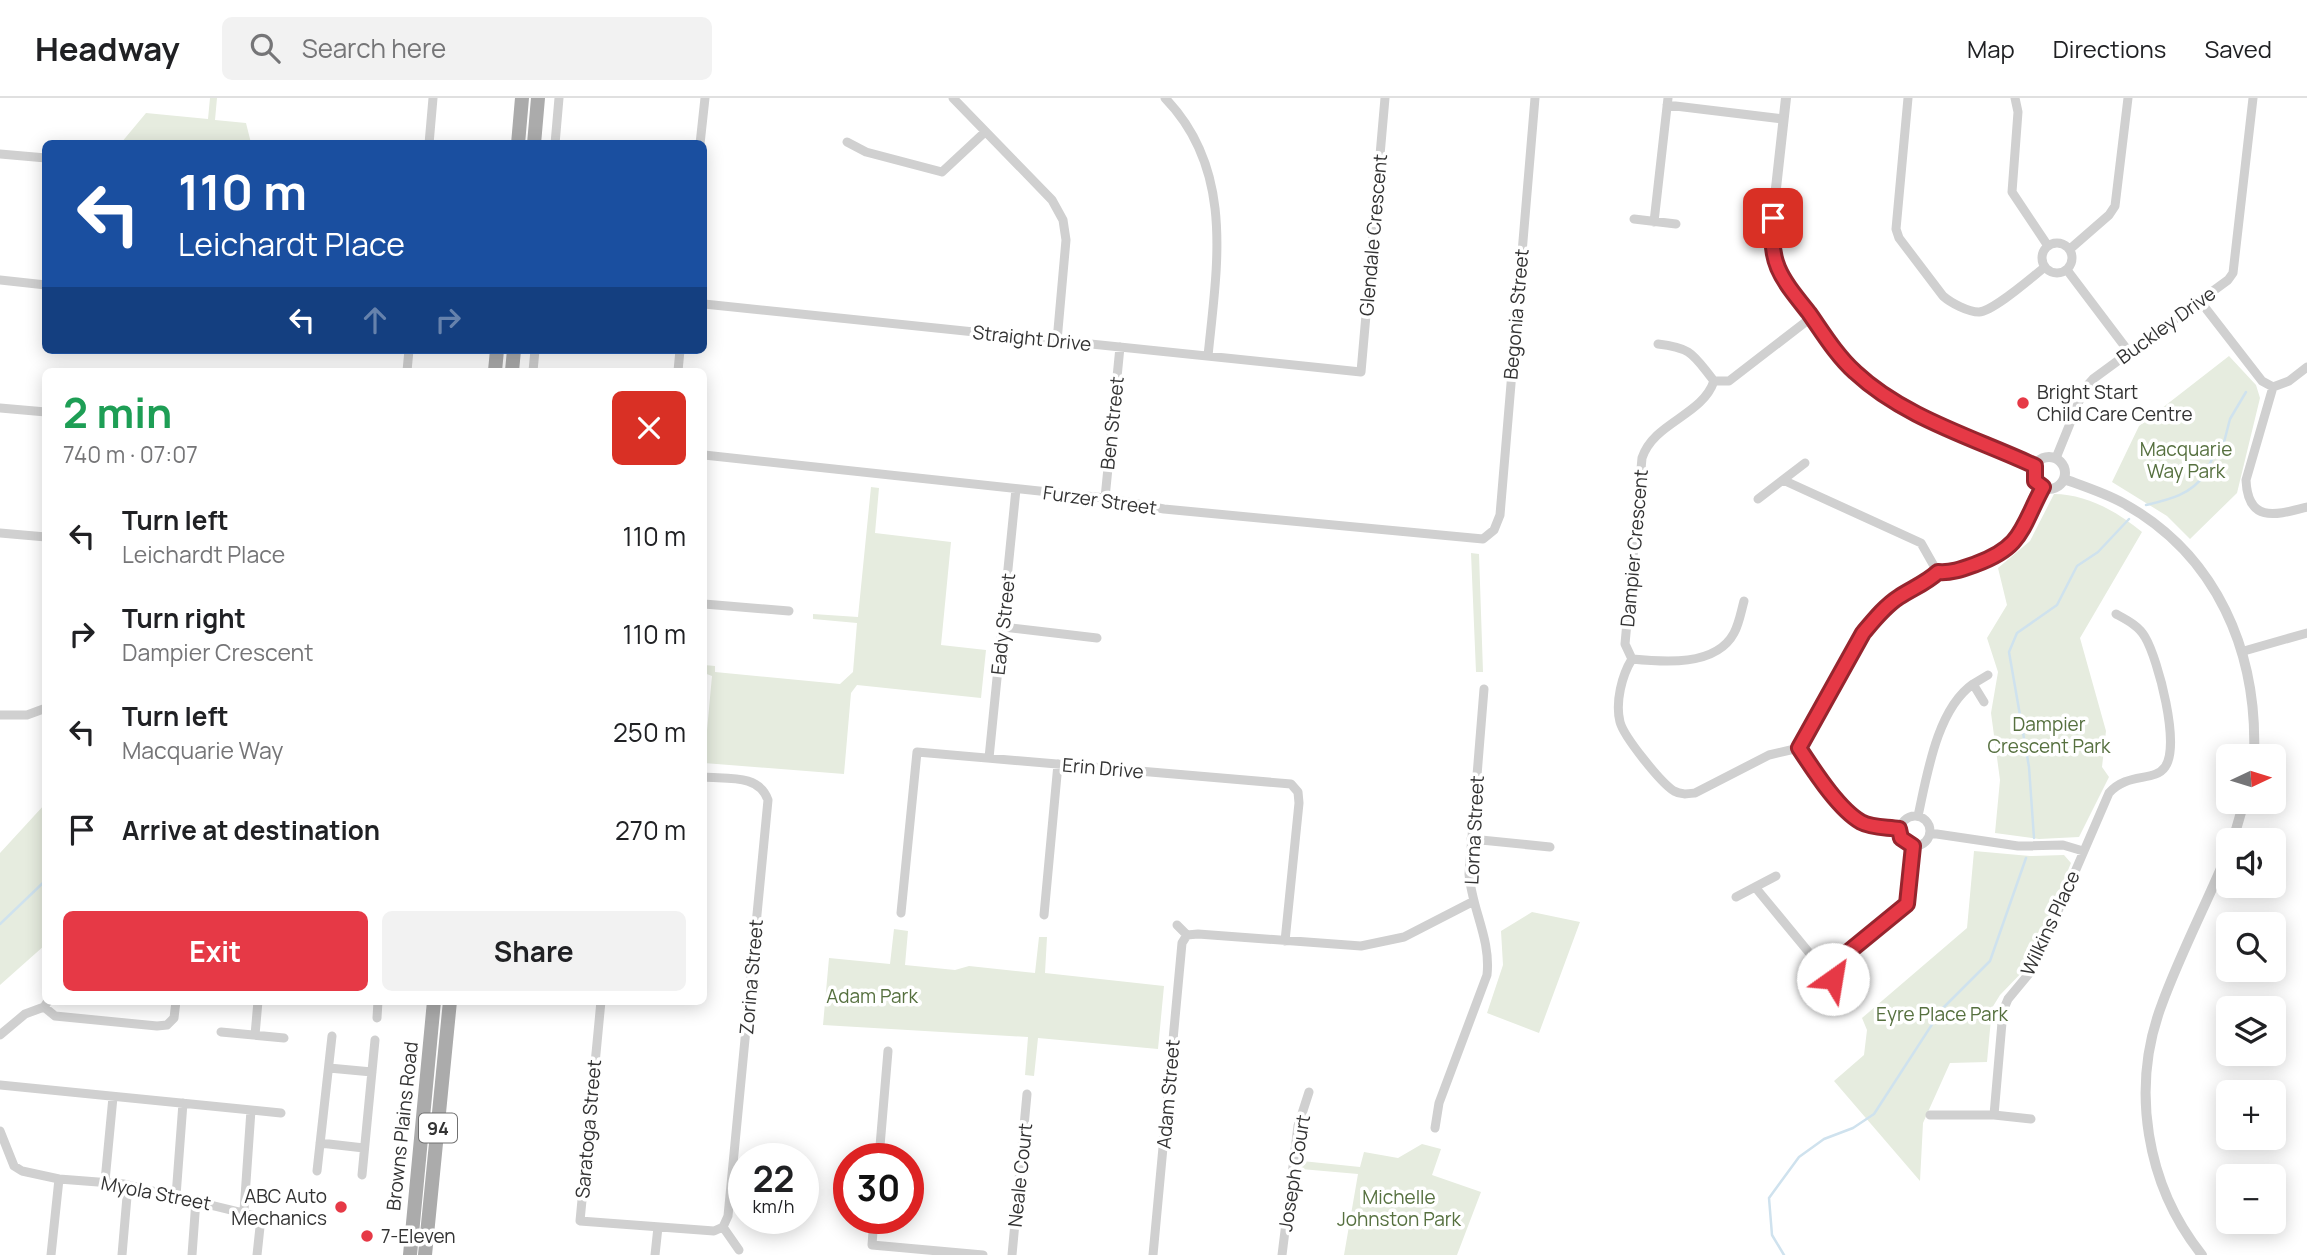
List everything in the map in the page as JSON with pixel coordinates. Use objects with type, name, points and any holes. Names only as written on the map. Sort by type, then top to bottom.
[{"type":"main road","points":[[518,140],[522,98]]},
{"type":"main road","points":[[534,140],[538,98]]},
{"type":"main road","name":"Browns Plains Road","points":[[410,1255],[434,1005]]},
{"type":"main road","name":"Browns Plains Road","points":[[425,1255],[450,1005]]},
{"type":"street","points":[[429,140],[433,98]]},
{"type":"street","points":[[555,140],[559,98]]},
{"type":"street","points":[[701,140],[705,98]]},
{"type":"street","points":[[953,98],[1052,201],[1063,220],[1066,240],[1057,341]]},
{"type":"street","points":[[1165,98],[1191,131],[1206,162],[1218,217],[1218,251],[1208,356]]},
{"type":"street","name":"Glendale Crescent","points":[[1361,372],[1385,98]]},
{"type":"street","name":"Begonia Street","points":[[1494,530],[1500,514],[1535,98]]},
{"type":"street","points":[[1786,98],[1772,251],[1782,278],[1853,371],[1894,402],[2035,466]]},
{"type":"street","points":[[1908,98],[1896,229],[1899,238],[1943,296],[1972,310],[1987,310],[2045,267]]},
{"type":"street","points":[[2015,98],[2018,112],[2012,192],[2048,246]]},
{"type":"street","points":[[2070,249],[2109,215],[2115,206],[2128,98]]},
{"type":"street","name":"Buckley Drive","points":[[2056,458],[2084,389],[2092,379],[2228,280],[2236,264],[2253,98]]},
{"type":"street","points":[[1654,222],[1667,102],[1783,119]]},
{"type":"street","points":[[847,142],[866,152],[942,172],[985,132]]},
{"type":"street","points":[[0,154],[42,158]]},
{"type":"street","points":[[1634,219],[1676,224]]},
{"type":"street","points":[[2062,243],[2070,249],[2073,258],[2067,270],[2058,273],[2045,267],[2042,258],[2048,246],[2062,243]]},
{"type":"street","points":[[2067,270],[2129,352]]},
{"type":"street","points":[[0,281],[42,285]]},
{"type":"street","points":[[2200,300],[2254,373],[2273,387]]},
{"type":"street","name":"Straight Drive","points":[[707,304],[1361,372]]},
{"type":"street","points":[[1658,344],[1682,347],[1690,352],[1714,381],[1729,381],[1812,317]]},
{"type":"street","name":"Ben Street","points":[[1105,498],[1120,347]]},
{"type":"street","points":[[2273,387],[2289,381],[2307,367]]},
{"type":"street","name":"Dampier Crescent","points":[[1714,381],[1709,396],[1651,440],[1643,458],[1625,644],[1632,659],[1623,674],[1621,726],[1672,790],[1683,795],[1695,793],[1769,755],[1799,748]]},
{"type":"street","points":[[2273,387],[2246,480],[2246,492],[2257,510],[2266,514],[2277,515],[2307,507]]},
{"type":"street","points":[[0,408],[42,412]]},
{"type":"street","name":"Furzer Street","points":[[707,455],[1105,498],[1164,509],[1483,539],[1494,530]]},
{"type":"street","points":[[2056,458],[2064,467],[2064,479],[2057,486],[2043,487],[2035,481],[2035,466],[2041,459],[2056,458]]},
{"type":"street","points":[[1758,499],[1805,463]]},
{"type":"street","points":[[2064,479],[2121,502],[2162,529],[2217,594],[2244,651],[2253,698],[2254,744]]},
{"type":"street","points":[[1783,480],[1921,543],[1938,572]]},
{"type":"street","points":[[1899,829],[1871,825],[1854,817],[1817,776],[1799,748],[1863,633],[1888,605],[1938,572],[1954,573],[1998,556],[2010,547],[2043,487]]},
{"type":"street","name":"Eady Street","points":[[989,758],[1016,489]]},
{"type":"street","points":[[0,533],[42,537]]},
{"type":"street","points":[[1632,659],[1677,663],[1691,660],[1724,645],[1735,632],[1744,601]]},
{"type":"street","points":[[707,604],[789,611]]},
{"type":"street","name":"Wilkins Place","points":[[1994,1115],[2003,1011],[2008,999],[2033,969],[2109,793],[2126,779],[2157,774],[2164,770],[2171,752],[2163,685],[2145,637],[2133,624],[2116,614]]},
{"type":"street","points":[[1003,627],[1097,638]]},
{"type":"street","points":[[2244,651],[2307,633]]},
{"type":"street","points":[[1918,816],[1934,746],[1959,693],[1988,675]]},
{"type":"street","points":[[1973,684],[1984,702]]},
{"type":"street","name":"Lorna Street","points":[[1435,1128],[1439,1103],[1487,975],[1489,954],[1486,937],[1474,901],[1469,874],[1484,689]]},
{"type":"street","points":[[0,715],[27,715],[42,709]]},
{"type":"street","name":"Erin Drive","points":[[901,913],[917,752],[1291,784],[1298,792],[1299,803],[1285,942]]},
{"type":"street","points":[[1044,915],[1058,764]]},
{"type":"street","name":"Zorina Street","points":[[707,777],[754,782],[764,788],[768,800],[728,1216],[723,1227]]},
{"type":"street","points":[[1918,816],[1926,820],[1930,833],[1926,841],[1913,846],[1901,838],[1899,829],[1908,817],[1918,816]]},
{"type":"street","points":[[1930,833],[2018,846],[2063,845],[2083,851]]},
{"type":"street","points":[[1471,839],[1550,848]]},
{"type":"street","points":[[1830,967],[1907,904],[1913,846]]},
{"type":"street","points":[[1737,897],[1776,876]]},
{"type":"street","points":[[2202,1255],[2179,1222],[2155,1167],[2146,1110],[2146,1081],[2149,1052],[2162,1004],[2216,880]]},
{"type":"street","points":[[1755,887],[1816,961],[1830,967],[1838,988],[1854,998]]},
{"type":"street","points":[[1177,925],[1187,935],[1334,946],[1386,943],[1474,901]]},
{"type":"street","name":"Adam Street","points":[[1153,1255],[1182,943],[1187,935]]},
{"type":"street","points":[[0,1035],[25,1014],[44,1005]]},
{"type":"street","points":[[47,1005],[55,1016],[157,1027],[167,1025],[174,1018],[176,1005]]},
{"type":"street","points":[[255,1035],[258,1005]]},
{"type":"street","points":[[377,1018],[378,1005]]},
{"type":"street","name":"Saratoga Street","points":[[601,1005],[580,1220],[658,1227]]},
{"type":"street","points":[[221,1032],[284,1038]]},
{"type":"street","points":[[317,1171],[332,1037]]},
{"type":"street","points":[[362,1175],[375,1040]]},
{"type":"street","points":[[880,1143],[888,1051]]},
{"type":"street","points":[[329,1068],[372,1072]]},
{"type":"street","points":[[0,1085],[281,1113]]},
{"type":"street","name":"Joseph Court","points":[[1282,1255],[1298,1125],[1309,1091]]},
{"type":"street","name":"Neale Court","points":[[1012,1255],[1027,1094]]},
{"type":"street","points":[[105,1181],[113,1097]]},
{"type":"street","points":[[176,1196],[183,1103]]},
{"type":"street","points":[[251,1110],[244,1211],[255,1216],[260,1227],[257,1255]]},
{"type":"street","points":[[1930,1115],[1994,1115],[2031,1119]]},
{"type":"street","name":"Myola Street","points":[[0,1131],[14,1166],[59,1179],[105,1181],[244,1211]]},
{"type":"street","points":[[320,1143],[364,1148]]},
{"type":"street","points":[[51,1255],[59,1179]]},
{"type":"street","points":[[122,1255],[128,1185]]},
{"type":"street","points":[[192,1255],[197,1200]]},
{"type":"street","points":[[655,1255],[658,1227],[713,1231],[723,1227],[739,1250]]},
{"type":"street","points":[[873,1234],[872,1245],[983,1255]]},
{"type":"green space","points":[[210,98],[217,98],[215,120],[246,123],[250,140],[124,140],[146,113],[208,119]]},
{"type":"green space","name":"Macquarie Way Park","points":[[2229,356],[2256,385],[2260,398],[2237,493],[2190,539],[2167,516],[2112,482],[2139,426]]},
{"type":"green space","points":[[871,487],[879,488],[875,533],[951,542],[941,645],[986,650],[981,698],[857,685],[851,693],[844,774],[707,763],[712,676],[707,674],[707,665],[715,666],[715,672],[840,684],[853,672],[857,623],[813,619],[813,614],[858,617]]},
{"type":"green space","name":"Dampier Crescent Park","points":[[2054,494],[2090,501],[2123,518],[2142,532],[2080,638],[2106,731],[2102,767],[2109,777],[2079,837],[2039,839],[1995,833],[2000,780],[1991,713],[1998,672],[1987,638],[2007,605],[1998,568],[2030,541]]},
{"type":"green space","points":[[1471,553],[1479,554],[1483,672],[1476,672]]},
{"type":"green space","points":[[42,807],[42,948],[0,985],[0,853]]},
{"type":"green space","name":"Eyre Place Park","points":[[1974,851],[2030,856],[2064,855],[2071,863],[2028,966],[2000,995],[1992,1008],[1987,1062],[1950,1063],[1923,1123],[1920,1181],[1834,1081],[1864,1055],[1867,1030],[1862,1018],[1967,928]]},
{"type":"green space","points":[[1532,912],[1580,922],[1539,1033],[1487,1013],[1503,965],[1501,931]]},
{"type":"green space","name":"Adam Park","points":[[894,929],[908,931],[905,965],[955,970],[969,966],[1035,973],[1039,937],[1047,937],[1045,973],[1164,986],[1158,1049],[1038,1038],[1034,1076],[1025,1075],[1028,1037],[823,1025],[829,958],[890,964]]},
{"type":"green space","name":"Michelle Johnston Park","points":[[1422,1144],[1441,1149],[1432,1175],[1481,1192],[1457,1255],[1344,1255],[1358,1174],[1301,1169],[1302,1161],[1360,1167],[1364,1152],[1398,1158]]},
{"type":"waterway","points":[[2146,505],[2178,496],[2199,482],[2213,458],[2222,450],[2230,419],[2246,392]]},
{"type":"waterway","points":[[2034,838],[2029,767],[2009,652],[2017,633],[2057,605],[2077,566],[2098,552],[2129,519]]},
{"type":"waterway","points":[[1784,1255],[1772,1235],[1769,1198],[1799,1157],[1824,1139],[1853,1128],[1874,1114],[1942,1009],[1990,961],[2026,858]]},
{"type":"waterway","points":[[0,924],[42,884]]},
{"type":"place","name":"Bright Start Child Care Centre","points":[[2023,403]]},
{"type":"place","name":"ABC Auto Mechanics","points":[[341,1207]]},
{"type":"place","name":"7-Eleven","points":[[367,1236]]},
{"type":"route","points":[[1773,218],[1770,242],[1773,259],[1782,278],[1853,371],[1894,402],[2035,466],[2035,481],[2043,487],[2020,535],[2010,547],[1998,556],[1954,573],[1938,572],[1926,583],[1900,596],[1875,618],[1863,633],[1818,719],[1799,748],[1817,776],[1854,817],[1871,825],[1899,829],[1901,838],[1913,846],[1910,897],[1907,904],[1902,911],[1830,967],[1833,979]]}]
